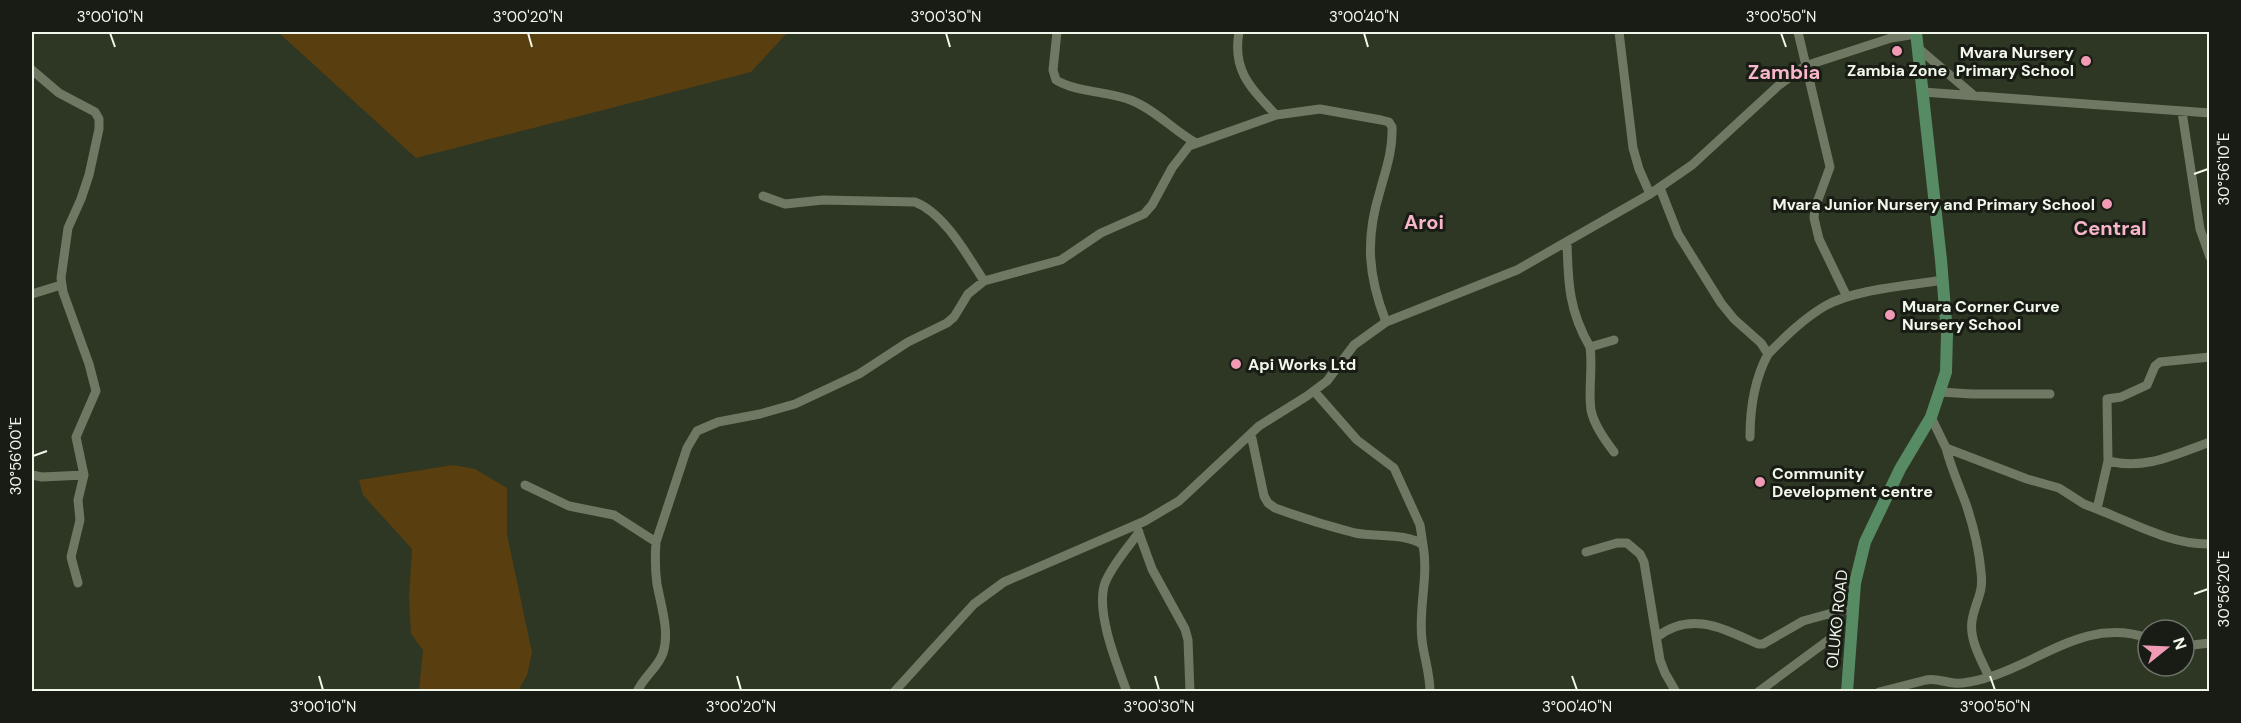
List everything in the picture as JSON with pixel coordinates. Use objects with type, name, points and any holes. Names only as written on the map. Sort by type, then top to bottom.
[{"type":"main road","name":"OLUKO ROAD","points":[[1847,692],[1856,583],[1865,542],[1900,469],[1932,417],[1946,372],[1947,334],[1943,280],[1916,33]]},
{"type":"street","points":[[1057,32],[1053,70],[1056,80],[1067,85],[1131,100],[1154,112],[1176,131],[1196,143]]},
{"type":"street","points":[[1239,32],[1237,58],[1241,73],[1276,114]]},
{"type":"street","points":[[1619,32],[1633,148],[1650,194]]},
{"type":"street","points":[[1798,32],[1830,167],[1815,208],[1814,218],[1819,239],[1847,297]]},
{"type":"street","points":[[894,692],[974,604],[993,590],[1057,559],[1137,529],[1179,501],[1271,417],[1327,381],[1354,345],[1386,322],[1517,270],[1660,188],[1692,165],[1779,86],[1805,66],[1881,41],[1916,33]]},
{"type":"street","points":[[1918,48],[1974,95]]},
{"type":"street","points":[[32,70],[59,93],[95,112],[99,119],[89,175],[68,228],[61,285],[96,391],[76,432],[84,466],[78,500],[80,520],[71,557],[78,584]]},
{"type":"street","points":[[1923,92],[2210,113]]},
{"type":"street","points":[[637,692],[643,680],[659,661],[665,643],[663,611],[657,583],[656,542],[687,448],[698,431],[706,425],[795,404],[859,374],[908,342],[947,323],[954,317],[968,294],[984,281],[1061,260],[1101,233],[1144,214],[1152,205],[1184,151],[1196,143],[1276,114],[1320,109],[1389,122],[1392,127],[1390,157],[1374,213],[1370,265],[1372,281],[1386,322]]},
{"type":"street","points":[[2182,112],[2198,204],[2200,229],[2210,257]]},
{"type":"street","points":[[1660,188],[1678,234],[1721,303],[1734,319],[1761,343],[1768,354]]},
{"type":"street","points":[[764,196],[785,204],[850,200],[915,202],[933,212],[962,247],[984,281]]},
{"type":"street","points":[[1567,242],[1570,295],[1575,316],[1590,347],[1591,411],[1614,452]]},
{"type":"street","points":[[1750,437],[1754,392],[1768,354],[1804,320],[1827,305],[1847,297],[1943,280]]},
{"type":"street","points":[[32,294],[61,285]]},
{"type":"street","points":[[1590,347],[1614,340]]},
{"type":"street","points":[[2097,509],[2108,461],[2107,399],[2121,397],[2147,385],[2155,366],[2160,362],[2210,357]]},
{"type":"street","points":[[1314,391],[1357,440],[1394,468],[1420,525],[1425,571],[1422,640],[1430,676],[1430,692]]},
{"type":"street","points":[[1940,392],[2050,394]]},
{"type":"street","points":[[1932,417],[1946,448],[1951,469],[1965,503],[1978,553],[1982,572],[1981,590],[1971,624],[1975,646],[1989,677]]},
{"type":"street","points":[[1251,434],[1264,496],[1275,508],[1356,533],[1408,538],[1423,545]]},
{"type":"street","points":[[2108,461],[2136,465],[2181,453],[2210,442]]},
{"type":"street","points":[[1946,448],[2027,479],[2059,488],[2084,504],[2174,540],[2193,545],[2210,544]]},
{"type":"street","points":[[32,475],[84,475]]},
{"type":"street","points":[[525,484],[569,506],[614,515],[656,542]]},
{"type":"street","points":[[1127,692],[1110,642],[1104,591],[1110,575],[1137,529]]},
{"type":"street","points":[[1137,529],[1152,569],[1185,629],[1188,640],[1191,692]]},
{"type":"street","points":[[1586,552],[1617,543],[1627,543],[1640,554],[1644,562],[1660,660],[1676,692]]},
{"type":"street","points":[[1656,637],[1671,628],[1708,623],[1763,644],[1803,621],[1854,608]]},
{"type":"street","points":[[1758,692],[1833,636],[1836,631],[1832,613]]},
{"type":"street","points":[[1879,692],[1926,680],[1964,683],[1989,677],[2073,639],[2127,633],[2136,635]]},
{"type":"shaded area","points":[[278,32],[788,32],[751,72],[416,158]]},
{"type":"shaded area","points":[[453,465],[475,469],[507,488],[507,534],[532,653],[527,675],[518,691],[419,691],[423,650],[411,634],[409,597],[412,549],[363,495],[359,480]]},
{"type":"place","name":"Zambia Zone","points":[[1897,51]]},
{"type":"place","name":"Mvara Nursery Primary School","points":[[2086,61]]},
{"type":"place","name":"Mvara Junior Nursery and Primary School","points":[[2107,204]]},
{"type":"place","name":"Muara Corner Curve Nursery School","points":[[1890,315]]},
{"type":"place","name":"Api Works Ltd","points":[[1236,364]]},
{"type":"place","name":"Community Development centre","points":[[1760,482]]},
{"type":"district","name":"Zambia","points":[[1784,72]]},
{"type":"district","name":"Aroi","points":[[1424,222]]},
{"type":"district","name":"Central","points":[[2110,228]]}]
